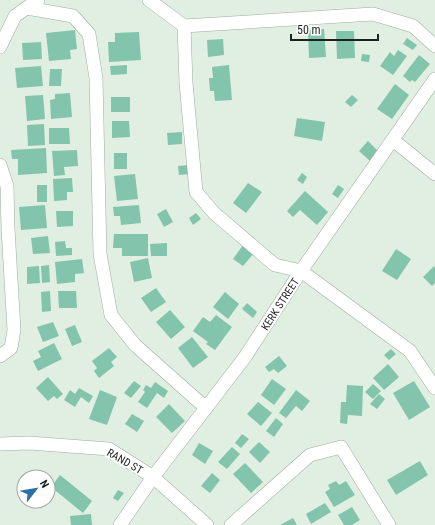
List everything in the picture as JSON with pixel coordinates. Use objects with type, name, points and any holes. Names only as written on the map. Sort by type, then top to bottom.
[{"type":"street","points":[[0,46],[15,16],[38,0]]},
{"type":"street","points":[[149,0],[184,26],[373,14],[413,26],[435,46]]},
{"type":"street","points":[[27,8],[73,16],[89,34],[96,78],[100,254],[111,315],[135,345],[206,408]]},
{"type":"street","points":[[184,26],[186,83],[196,192],[214,213],[274,266],[301,271],[410,351],[435,388]]},
{"type":"street","name":"KERK STREET","points":[[120,525],[153,477],[244,357],[301,271],[435,80]]},
{"type":"street","points":[[393,140],[435,174]]},
{"type":"street","points":[[0,165],[7,186],[14,330],[11,348],[0,356]]},
{"type":"street","name":"RAND ST","points":[[0,444],[29,443],[109,449],[153,477],[207,525]]},
{"type":"street","points":[[231,525],[310,454],[341,447],[389,525]]},
{"type":"building","points":[[324,29],[326,57],[309,58],[308,30]]},
{"type":"building","points":[[75,30],[77,49],[70,50],[71,59],[49,61],[46,33]]},
{"type":"building","points":[[336,31],[354,31],[355,58],[337,59]]},
{"type":"building","points":[[139,32],[141,60],[109,62],[108,42],[115,42],[115,33]]},
{"type":"building","points":[[407,38],[417,45],[413,50],[403,44]]},
{"type":"building","points":[[223,39],[224,55],[208,57],[207,40]]},
{"type":"building","points":[[41,42],[42,59],[23,60],[22,43]]},
{"type":"building","points":[[398,50],[407,56],[393,75],[380,66],[390,52],[394,56]]},
{"type":"building","points":[[362,54],[370,55],[369,62],[361,61]]},
{"type":"building","points":[[419,55],[430,64],[415,82],[412,80],[410,82],[403,76]]},
{"type":"building","points":[[127,65],[127,74],[111,75],[110,66]]},
{"type":"building","points":[[229,65],[232,100],[215,101],[214,91],[210,91],[209,78],[213,78],[212,67]]},
{"type":"building","points":[[41,66],[43,86],[17,88],[15,68]]},
{"type":"building","points":[[50,69],[62,69],[61,86],[49,86]]},
{"type":"building","points":[[395,84],[409,95],[392,119],[377,109]]},
{"type":"building","points":[[70,93],[72,117],[51,119],[50,100],[55,99],[55,94]]},
{"type":"building","points":[[43,95],[45,119],[27,121],[25,96]]},
{"type":"building","points":[[352,95],[358,100],[351,107],[345,102]]},
{"type":"building","points":[[111,97],[130,97],[130,112],[111,112]]},
{"type":"building","points":[[297,118],[325,122],[322,141],[294,136]]},
{"type":"building","points":[[112,121],[129,121],[130,137],[112,138]]},
{"type":"building","points":[[44,124],[45,145],[28,146],[27,125]]},
{"type":"building","points":[[49,128],[69,128],[70,144],[49,144]]},
{"type":"building","points":[[182,132],[182,144],[168,145],[167,133]]},
{"type":"building","points":[[368,141],[378,151],[370,161],[359,151]]},
{"type":"building","points":[[46,148],[47,173],[18,175],[18,159],[12,159],[11,150]]},
{"type":"building","points":[[77,150],[78,166],[64,167],[65,175],[54,176],[52,151]]},
{"type":"building","points":[[114,153],[127,153],[127,169],[114,169]]},
{"type":"building","points":[[189,165],[190,174],[179,175],[178,166]]},
{"type":"building","points":[[302,173],[307,177],[303,184],[297,180]]},
{"type":"building","points":[[135,174],[138,199],[117,201],[114,176]]},
{"type":"building","points":[[72,178],[73,192],[67,192],[67,200],[54,201],[53,179]]},
{"type":"building","points":[[248,183],[262,192],[246,213],[233,203]]},
{"type":"building","points":[[37,185],[47,185],[47,202],[37,202]]},
{"type":"building","points":[[338,185],[344,189],[338,198],[332,194]]},
{"type":"building","points":[[305,191],[328,212],[317,225],[300,210],[293,217],[287,211]]},
{"type":"building","points":[[45,205],[47,228],[21,230],[19,207]]},
{"type":"building","points":[[139,205],[141,223],[121,225],[120,216],[114,216],[113,207]]},
{"type":"building","points":[[166,209],[173,222],[164,227],[157,214]]},
{"type":"building","points":[[56,211],[73,211],[73,226],[57,227]]},
{"type":"building","points":[[196,213],[201,219],[193,225],[189,218]]},
{"type":"building","points":[[114,234],[148,234],[148,256],[122,256],[122,248],[113,248]]},
{"type":"building","points":[[48,236],[50,253],[33,254],[31,238]]},
{"type":"building","points":[[65,241],[66,248],[72,248],[72,255],[56,256],[55,242]]},
{"type":"building","points":[[167,243],[167,256],[151,256],[150,244]]},
{"type":"building","points":[[243,245],[254,253],[243,266],[233,259]]},
{"type":"building","points":[[396,249],[411,259],[397,280],[382,271]]},
{"type":"building","points":[[148,258],[152,278],[134,282],[130,262]]},
{"type":"building","points":[[82,259],[84,273],[75,274],[75,282],[57,284],[55,262]]},
{"type":"building","points":[[49,265],[50,282],[42,283],[41,266]]},
{"type":"building","points":[[39,266],[40,283],[27,284],[27,267]]},
{"type":"building","points":[[434,266],[435,283],[432,286],[423,277]]},
{"type":"building","points":[[156,288],[166,302],[151,312],[141,298]]},
{"type":"building","points":[[50,291],[51,311],[42,312],[41,292]]},
{"type":"building","points":[[58,291],[76,291],[77,308],[59,308]]},
{"type":"building","points":[[225,292],[239,304],[228,319],[213,307]]},
{"type":"building","points":[[247,303],[257,312],[253,318],[242,309]]},
{"type":"building","points":[[170,310],[185,327],[171,339],[156,322]]},
{"type":"building","points":[[216,315],[232,327],[215,350],[206,344],[208,342],[193,331],[203,317],[210,322]]},
{"type":"building","points":[[53,322],[59,336],[43,342],[37,327]]},
{"type":"building","points":[[75,325],[82,342],[72,346],[65,329]]},
{"type":"building","points":[[192,337],[208,357],[193,368],[178,348]]},
{"type":"building","points":[[54,343],[62,359],[38,371],[33,361],[41,357],[38,351]]},
{"type":"building","points":[[109,348],[117,357],[111,362],[114,366],[99,378],[94,371],[97,368],[92,361]]},
{"type":"building","points":[[391,349],[396,354],[389,360],[384,355]]},
{"type":"building","points":[[279,356],[287,366],[278,373],[274,369],[269,372],[265,367]]},
{"type":"building","points":[[388,364],[399,377],[384,390],[373,378]]},
{"type":"building","points":[[48,377],[63,394],[57,399],[54,396],[48,401],[36,388]]},
{"type":"building","points":[[272,379],[286,389],[274,405],[261,395]]},
{"type":"building","points":[[134,381],[141,386],[131,398],[124,393]]},
{"type":"building","points":[[414,381],[430,407],[409,420],[393,393]]},
{"type":"building","points":[[155,382],[168,391],[164,398],[157,393],[147,408],[138,402],[145,392],[143,390],[146,385],[151,388]]},
{"type":"building","points":[[373,384],[381,391],[373,399],[365,392]]},
{"type":"building","points":[[347,385],[363,386],[362,416],[348,415],[347,424],[340,423],[341,402],[346,402]]},
{"type":"building","points":[[79,388],[93,396],[89,403],[81,397],[75,407],[64,400],[70,390],[75,394]]},
{"type":"building","points":[[100,390],[117,397],[107,425],[89,419]]},
{"type":"building","points":[[296,390],[310,401],[302,411],[296,406],[286,418],[279,413]]},
{"type":"building","points":[[379,394],[385,399],[377,409],[370,404]]},
{"type":"building","points":[[258,402],[272,413],[261,426],[247,414]]},
{"type":"building","points":[[169,404],[185,421],[172,433],[156,417]]},
{"type":"building","points":[[132,414],[144,421],[137,432],[125,424]]},
{"type":"building","points":[[276,418],[283,424],[274,437],[266,431]]},
{"type":"building","points":[[242,434],[249,439],[241,448],[235,443]]},
{"type":"building","points":[[259,442],[270,452],[260,463],[249,452]]},
{"type":"building","points":[[199,443],[213,451],[205,464],[192,455]]},
{"type":"building","points":[[232,447],[240,454],[227,469],[218,462]]},
{"type":"building","points":[[420,461],[428,475],[396,495],[387,480]]},
{"type":"building","points":[[245,463],[263,482],[251,493],[233,474]]},
{"type":"building","points":[[212,473],[220,480],[210,493],[201,486]]},
{"type":"building","points":[[60,475],[92,501],[83,513],[56,491],[56,480]]},
{"type":"building","points":[[336,481],[339,485],[346,481],[355,495],[334,507],[325,492],[330,489],[328,485]]},
{"type":"building","points":[[118,490],[124,493],[118,501],[113,498]]},
{"type":"building","points":[[325,503],[331,512],[311,524],[306,514]]},
{"type":"building","points":[[352,507],[360,520],[352,525],[344,525],[338,515]]},
{"type":"building","points":[[91,514],[92,525],[71,525],[70,516]]},
{"type":"building","points":[[293,518],[297,525],[280,525]]}]
